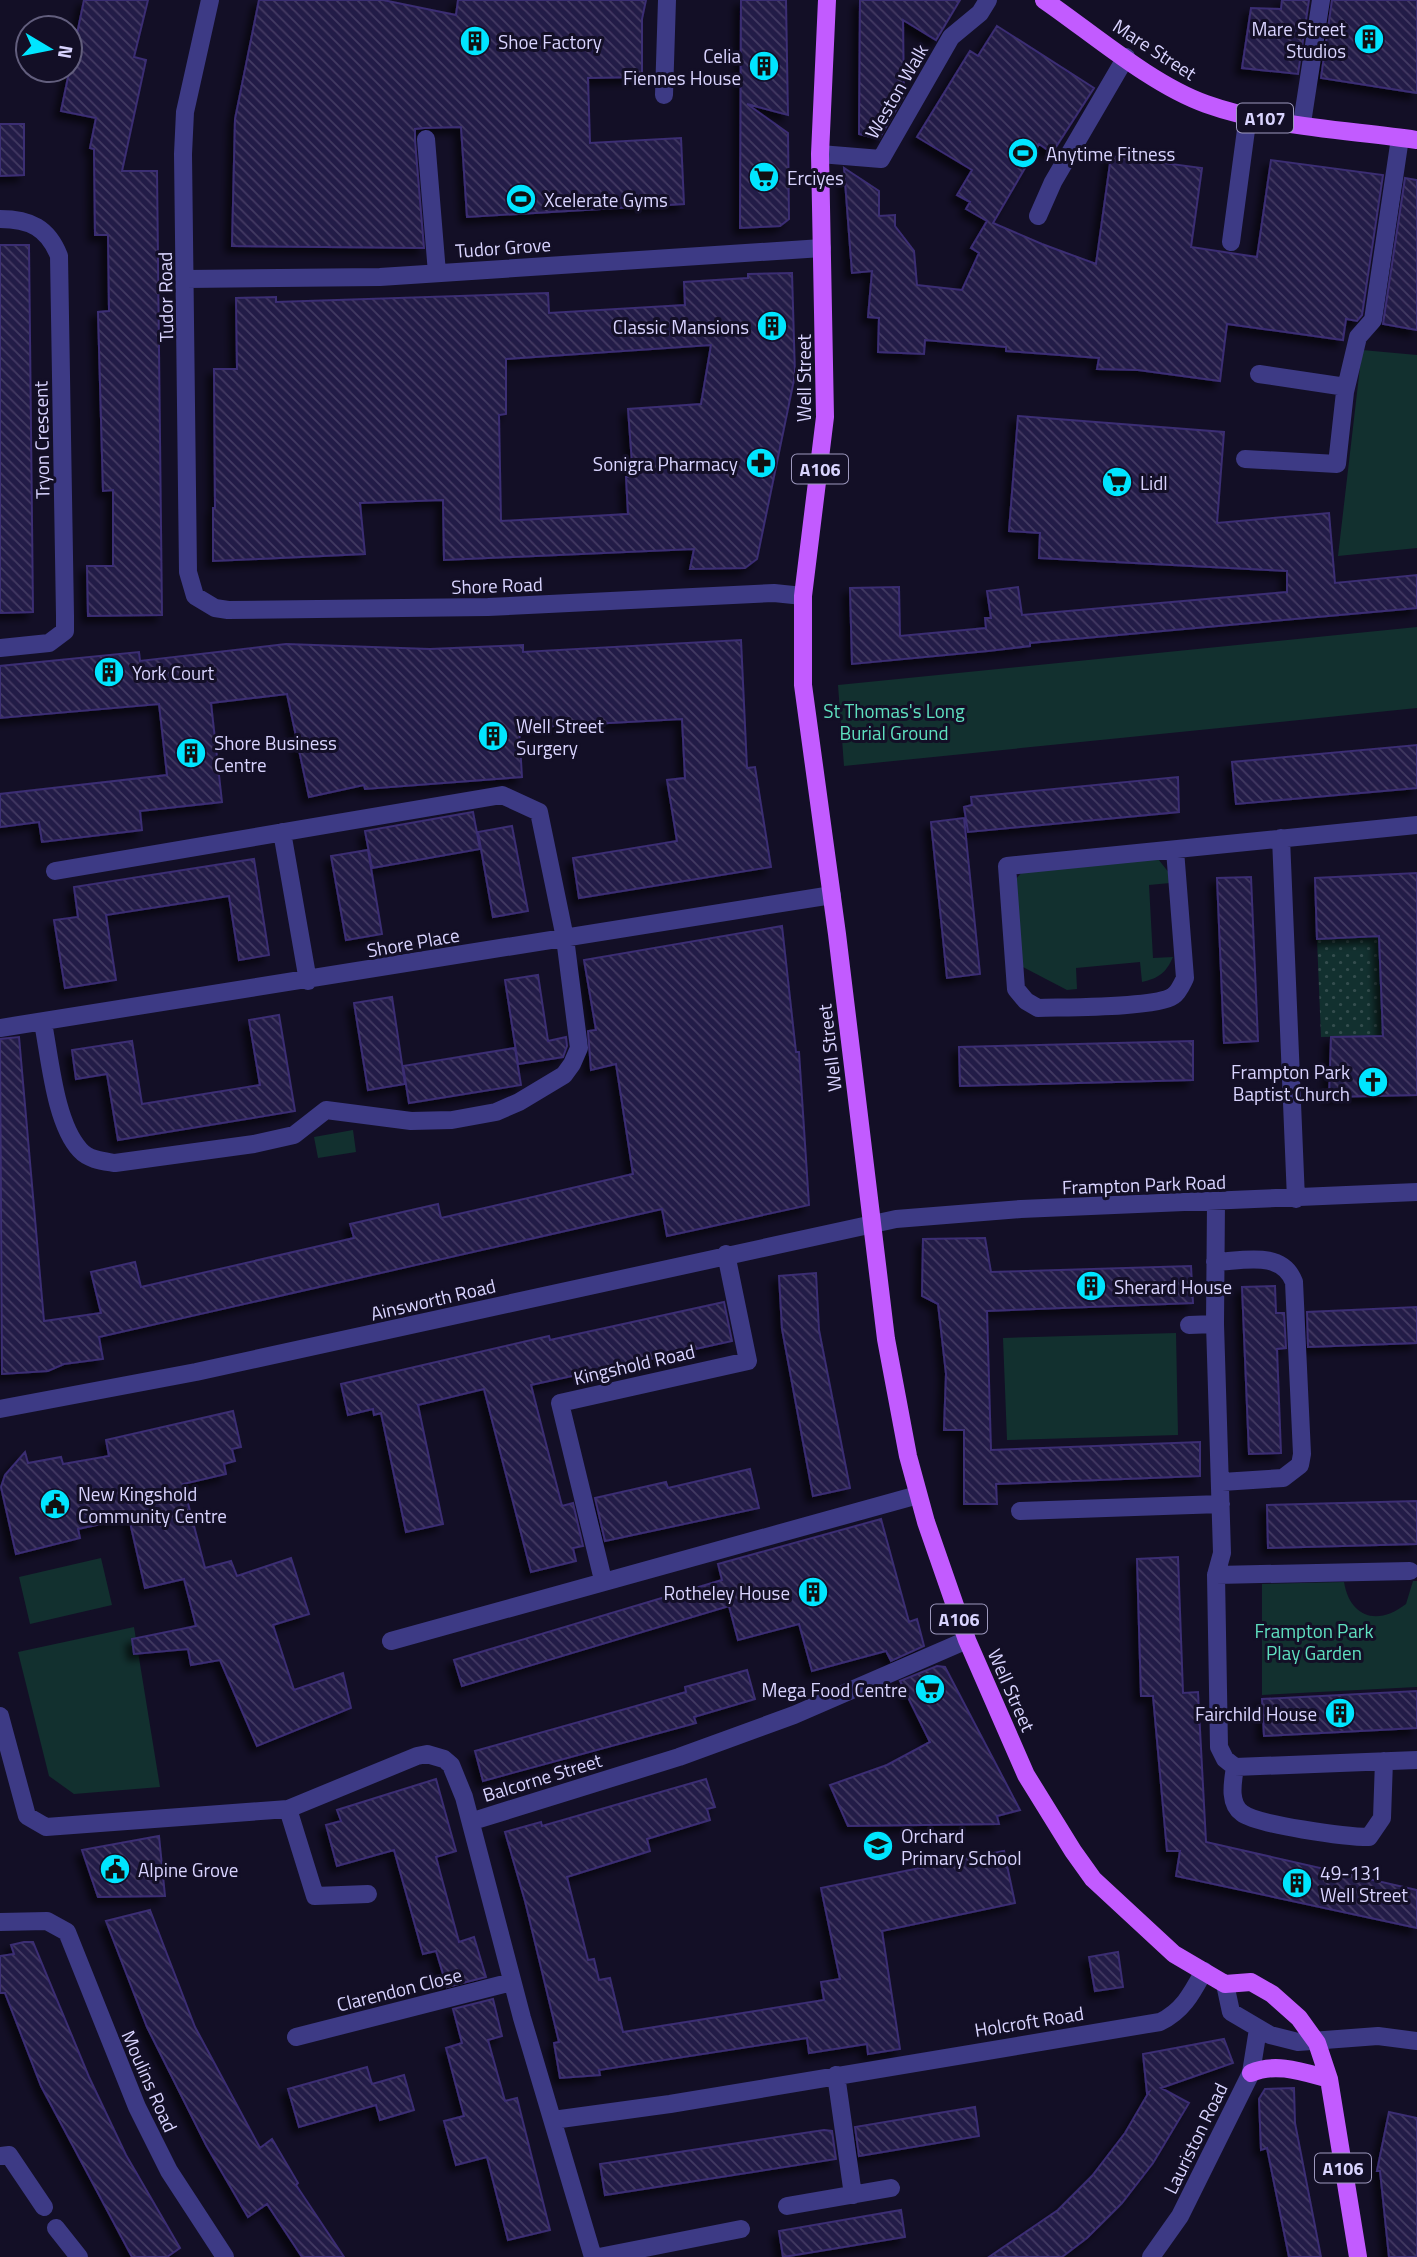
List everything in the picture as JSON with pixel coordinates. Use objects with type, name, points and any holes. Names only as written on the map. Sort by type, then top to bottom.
[{"type":"main road","name":"Well Street","points":[[826,0],[820,154],[825,417],[803,596],[803,685],[832,895],[886,1339],[900,1418],[918,1495],[967,1640],[1026,1775],[1093,1879],[1174,1954],[1225,1984],[1251,1982],[1272,1994],[1300,2018],[1317,2043]]},
{"type":"main road","name":"Mare Street","points":[[1044,0],[1181,93],[1204,104],[1248,115],[1408,139]]},
{"type":"main road","name":"A106","points":[[1317,2043],[1329,2079],[1358,2257]]},
{"type":"main road","points":[[1251,2073],[1282,2068],[1329,2079]]},
{"type":"street","name":"Tudor Road","points":[[195,596],[188,572],[185,112],[210,0]]},
{"type":"street","points":[[664,95],[667,0]]},
{"type":"street","name":"Weston Walk","points":[[820,154],[881,159],[951,37],[980,13],[988,0]]},
{"type":"street","points":[[1302,123],[1321,0]]},
{"type":"street","points":[[1038,216],[1053,182],[1126,57]]},
{"type":"street","points":[[1231,242],[1248,115]]},
{"type":"street","points":[[426,139],[436,273]]},
{"type":"street","points":[[1245,458],[1337,464],[1346,387],[1358,337],[1373,320],[1408,139]]},
{"type":"street","name":"Tryon Crescent","points":[[0,219],[17,219],[37,226],[52,238],[59,256],[65,631],[55,640],[0,648]]},
{"type":"street","name":"Tudor Grove","points":[[186,279],[380,277],[822,248]]},
{"type":"street","points":[[1259,373],[1346,387]]},
{"type":"street","name":"Shore Road","points":[[195,596],[215,608],[228,610],[488,607],[774,593],[803,596]]},
{"type":"street","points":[[43,1023],[63,1120],[80,1150],[93,1159],[115,1163],[254,1144],[294,1135],[326,1110],[411,1121],[452,1121],[496,1112],[519,1102],[564,1075],[579,1048],[565,938],[539,812],[502,795],[55,871]]},
{"type":"street","points":[[1175,849],[1185,978],[1178,991],[1172,997],[1138,1003],[1038,1009],[1026,1001],[1017,989],[1007,866],[1281,838],[1417,825]]},
{"type":"street","points":[[282,832],[308,981]]},
{"type":"street","points":[[1281,838],[1296,1199]]},
{"type":"street","name":"Shore Place","points":[[0,1028],[308,981],[832,895]]},
{"type":"street","name":"Frampton Park Road","points":[[873,1223],[1009,1210],[1417,1192]]},
{"type":"street","points":[[1216,1202],[1215,1324],[1223,1553],[1216,1576],[1219,1747],[1225,1759],[1235,1767],[1417,1760]]},
{"type":"street","name":"Ainsworth Road","points":[[0,1409],[208,1369],[873,1223]]},
{"type":"street","name":"Kingshold Road","points":[[603,1580],[560,1403],[748,1361],[726,1254]]},
{"type":"street","points":[[1215,1262],[1266,1259],[1274,1260],[1290,1271],[1294,1282],[1302,1454],[1300,1465],[1283,1478],[1222,1482]]},
{"type":"street","points":[[1189,1325],[1215,1324]]},
{"type":"street","points":[[391,1641],[603,1580],[918,1495]]},
{"type":"street","points":[[1020,1511],[1221,1504]]},
{"type":"street","points":[[1216,1576],[1410,1571]]},
{"type":"street","name":"Balcorne Street","points":[[593,2257],[512,1982],[472,1821],[679,1758],[794,1715],[967,1640]]},
{"type":"street","points":[[0,1716],[27,1816],[46,1827],[288,1809],[427,1754],[444,1759],[451,1765],[472,1821]]},
{"type":"street","points":[[1235,1767],[1232,1791],[1235,1804],[1241,1813],[1304,1828],[1369,1837],[1382,1818],[1384,1761]]},
{"type":"street","points":[[288,1809],[315,1896],[368,1894]]},
{"type":"street","name":"Moulins Road","points":[[0,1922],[47,1921],[67,1932],[137,2106],[169,2171],[225,2257]]},
{"type":"street","name":"Holcroft Road","points":[[553,2120],[1160,2022],[1174,2015],[1186,2002],[1204,1971]]},
{"type":"street","name":"Clarendon Close","points":[[296,2037],[512,1982]]},
{"type":"street","points":[[1225,1984],[1231,2012],[1258,2029],[1287,2040],[1317,2043],[1378,2036],[1417,2041]]},
{"type":"street","name":"Lauriston Road","points":[[1151,2257],[1180,2216],[1251,2073],[1258,2029]]},
{"type":"street","points":[[836,2075],[853,2195]]},
{"type":"street","points":[[0,2155],[9,2155],[44,2207]]},
{"type":"street","points":[[788,2206],[891,2188]]},
{"type":"street","points":[[56,2228],[79,2257]]},
{"type":"street","points":[[599,2257],[741,2230]]},
{"type":"green space","points":[[1362,350],[1417,355],[1417,548],[1338,556]]},
{"type":"green space","name":"St Thomas's Long Burial Ground","points":[[1417,627],[1417,708],[844,766],[838,685]]},
{"type":"green space","points":[[1158,859],[1170,874],[1170,883],[1149,885],[1153,958],[1173,957],[1161,974],[1142,982],[1140,962],[1076,968],[1077,989],[1067,990],[1021,966],[1014,881],[1025,869]]},
{"type":"green space","points":[[1379,936],[1383,1036],[1321,1037],[1317,939]]},
{"type":"green space","points":[[353,1130],[356,1152],[318,1158],[314,1137]]},
{"type":"green space","points":[[1176,1333],[1178,1435],[1007,1440],[1003,1338]]},
{"type":"green space","points":[[101,1558],[112,1605],[30,1624],[19,1577]]},
{"type":"green space","name":"Frampton Park Play Garden","points":[[1413,1581],[1417,1581],[1417,1687],[1262,1695],[1262,1584],[1344,1582],[1352,1604],[1367,1615],[1376,1616],[1396,1611],[1406,1604]]},
{"type":"green space","points":[[134,1627],[160,1787],[74,1794],[49,1776],[18,1652]]},
{"type":"building","points":[[84,0],[148,0],[134,57],[146,60],[122,171],[157,171],[162,615],[88,616],[87,566],[113,566],[113,490],[103,491],[98,312],[109,311],[108,235],[95,235],[94,149],[90,148],[96,118],[61,111],[67,84],[84,84],[84,14],[81,14]]},
{"type":"building","points":[[259,0],[383,0],[456,15],[458,0],[646,0],[642,19],[642,77],[588,78],[590,143],[681,138],[684,204],[467,217],[461,127],[424,128],[415,129],[415,140],[424,248],[232,246],[235,119]]},
{"type":"building","points":[[741,0],[786,0],[788,115],[747,104],[788,133],[789,219],[780,226],[740,228]]},
{"type":"building","points":[[860,0],[960,0],[936,40],[903,20],[904,96],[879,139],[859,134]]},
{"type":"building","points":[[1282,0],[1309,0],[1298,74],[1242,68],[1251,8],[1281,9]]},
{"type":"building","name":"Mare Street Studios","points":[[1332,0],[1417,0],[1417,93],[1321,78]]},
{"type":"building","points":[[997,26],[1094,88],[1052,153],[1039,144],[993,223],[1042,244],[1096,264],[1111,156],[1202,168],[1191,247],[1257,257],[1271,160],[1383,175],[1362,315],[1357,321],[1346,319],[1343,340],[1227,324],[1220,381],[1138,370],[1097,369],[1099,358],[1006,351],[1006,347],[925,340],[924,354],[878,352],[879,318],[868,317],[872,271],[852,273],[844,168],[879,191],[879,216],[895,215],[895,226],[914,251],[917,285],[962,290],[979,253],[971,248],[987,221],[966,209],[970,202],[957,195],[972,170],[917,137],[970,51],[978,56]]},
{"type":"building","points":[[0,124],[24,124],[24,175],[0,176]]},
{"type":"building","points":[[1405,178],[1417,180],[1417,330],[1383,324]]},
{"type":"building","points":[[0,245],[29,245],[33,612],[0,613]]},
{"type":"building","points":[[792,273],[795,375],[757,559],[745,568],[690,569],[694,549],[444,560],[443,500],[360,503],[365,554],[213,561],[214,369],[237,369],[236,298],[276,297],[276,302],[548,293],[549,313],[685,305],[684,282],[748,278],[748,274]],"holes":[[[711,345],[701,404],[628,409],[633,477],[626,477],[628,514],[501,521],[499,415],[506,414],[506,359]]]},
{"type":"building","points":[[1018,416],[1224,432],[1217,523],[1329,513],[1335,583],[1417,575],[1417,608],[1030,643],[1030,646],[988,651],[852,664],[850,588],[899,587],[900,636],[986,628],[985,618],[991,618],[987,591],[1018,587],[1022,615],[1287,592],[1287,571],[1039,558],[1040,533],[1009,531]]},
{"type":"building","points":[[741,640],[747,768],[755,767],[771,867],[579,898],[573,858],[677,841],[667,780],[685,778],[682,719],[519,728],[522,777],[365,789],[364,785],[309,797],[287,694],[211,703],[222,802],[140,811],[142,830],[42,842],[39,822],[0,827],[0,794],[167,775],[159,704],[0,718],[0,666],[139,652],[140,661],[286,644],[430,649],[523,645],[523,652]]},
{"type":"building","points":[[1417,745],[1417,788],[1236,804],[1232,762]]},
{"type":"building","points":[[1178,777],[1179,812],[968,832],[964,807],[972,805],[971,797]]},
{"type":"building","points":[[473,812],[480,849],[372,868],[365,831]]},
{"type":"building","points":[[964,818],[980,974],[947,978],[931,822]]},
{"type":"building","points":[[512,826],[528,911],[493,917],[478,832]]},
{"type":"building","points":[[368,850],[382,934],[346,940],[331,856]]},
{"type":"building","points":[[254,859],[269,955],[239,960],[229,896],[106,915],[116,980],[65,988],[54,920],[78,917],[74,887]]},
{"type":"building","points":[[1417,873],[1417,1095],[1329,1097],[1331,1037],[1383,1036],[1379,936],[1317,939],[1315,878]]},
{"type":"building","points":[[1251,877],[1258,1041],[1224,1043],[1217,878]]},
{"type":"building","points":[[782,926],[796,1052],[799,1052],[809,1205],[667,1236],[662,1209],[99,1337],[103,1359],[64,1364],[48,1371],[2,1374],[0,1039],[19,1037],[44,1321],[101,1313],[91,1272],[135,1262],[141,1287],[354,1238],[350,1224],[438,1204],[441,1218],[633,1174],[616,1064],[591,1070],[588,1031],[596,1030],[584,960]]},
{"type":"building","points":[[538,975],[548,1041],[566,1037],[567,1046],[563,1057],[518,1064],[505,980]]},
{"type":"building","points":[[392,997],[405,1084],[368,1090],[354,1003]]},
{"type":"building","points":[[279,1015],[295,1111],[118,1140],[107,1074],[76,1079],[72,1050],[132,1041],[142,1104],[260,1085],[249,1020]]},
{"type":"building","points":[[1193,1041],[1193,1080],[960,1086],[959,1047]]},
{"type":"building","points":[[515,1048],[521,1085],[409,1103],[403,1066]]},
{"type":"building","points":[[985,1238],[991,1272],[1191,1266],[1193,1303],[987,1311],[991,1450],[1200,1442],[1200,1476],[996,1484],[997,1504],[964,1504],[964,1430],[944,1430],[946,1374],[938,1304],[922,1296],[923,1239]]},
{"type":"building","points":[[816,1273],[819,1330],[850,1488],[813,1496],[782,1329],[779,1276]]},
{"type":"building","points":[[1275,1286],[1276,1313],[1284,1313],[1286,1348],[1277,1349],[1281,1453],[1249,1454],[1242,1287]]},
{"type":"building","points":[[724,1302],[732,1341],[531,1385],[562,1506],[573,1503],[583,1546],[573,1548],[576,1561],[531,1572],[484,1389],[418,1405],[443,1524],[406,1532],[381,1413],[374,1415],[373,1409],[348,1415],[341,1384],[549,1336],[550,1340]]},
{"type":"building","points":[[1417,1307],[1417,1343],[1308,1347],[1307,1312]]},
{"type":"building","points":[[233,1411],[241,1447],[232,1449],[235,1461],[224,1464],[226,1474],[183,1484],[205,1568],[231,1561],[237,1576],[291,1558],[309,1614],[273,1625],[294,1690],[343,1673],[351,1708],[257,1746],[220,1660],[191,1665],[188,1649],[134,1654],[132,1639],[196,1626],[184,1579],[145,1588],[129,1518],[78,1529],[80,1538],[16,1554],[1,1487],[5,1475],[25,1452],[28,1463],[61,1457],[63,1464],[109,1456],[106,1440]]},
{"type":"building","points":[[750,1469],[759,1508],[605,1541],[595,1498],[666,1482],[668,1488]]},
{"type":"building","points":[[1417,1501],[1417,1544],[1268,1548],[1267,1505]]},
{"type":"building","name":"Rotheley House","points":[[881,1519],[909,1622],[917,1619],[924,1646],[891,1661],[886,1651],[812,1671],[799,1624],[738,1640],[729,1606],[462,1686],[454,1660],[722,1580],[718,1564]]},
{"type":"building","points":[[1178,1557],[1183,1693],[1198,1692],[1206,1842],[1417,1890],[1417,1928],[1176,1876],[1180,1851],[1167,1851],[1153,1696],[1141,1696],[1137,1559]]},
{"type":"building","points":[[937,1666],[945,1667],[1020,1810],[997,1816],[999,1824],[848,1826],[830,1785],[887,1765],[930,1742],[900,1681]]},
{"type":"building","points":[[747,1670],[755,1699],[694,1717],[696,1723],[483,1781],[475,1751],[686,1692],[685,1687]]},
{"type":"building","name":"Fairchild House","points":[[1417,1691],[1417,1728],[1264,1736],[1262,1699]]},
{"type":"building","points":[[436,1779],[456,1851],[436,1857],[459,1942],[474,1937],[486,1977],[447,1987],[436,1951],[423,1954],[394,1850],[337,1866],[326,1825],[341,1821],[337,1810]]},
{"type":"building","points":[[706,1779],[715,1807],[707,1809],[710,1820],[647,1839],[650,1851],[567,1877],[588,1960],[594,1959],[599,1980],[610,1978],[623,2032],[824,2000],[821,1982],[840,1979],[821,1888],[1004,1851],[1015,1903],[882,1931],[900,2049],[868,2054],[867,2044],[809,2053],[807,2038],[599,2070],[600,2075],[560,2078],[554,2043],[559,2042],[525,1901],[505,1832],[541,1822],[542,1826]]},
{"type":"building","points":[[159,1836],[165,1896],[98,1897],[82,1850]]},
{"type":"building","points":[[150,1910],[195,2027],[260,2148],[272,2139],[298,2183],[296,2185],[344,2257],[302,2257],[267,2204],[248,2217],[206,2145],[147,2027],[106,1921]]},
{"type":"building","points":[[33,1942],[89,2077],[126,2155],[180,2248],[167,2257],[132,2257],[41,2086],[5,1993],[0,1993],[0,1956],[14,1954],[11,1945]]},
{"type":"building","points":[[1118,1952],[1123,1987],[1095,1991],[1089,1957]]},
{"type":"building","points":[[493,1999],[502,2036],[488,2040],[505,2101],[517,2098],[550,2230],[508,2240],[487,2157],[456,2165],[444,2121],[464,2116],[446,2048],[462,2043],[453,2009]]},
{"type":"building","points":[[1224,2039],[1233,2063],[1161,2088],[1189,2103],[1153,2163],[1122,2203],[1087,2238],[1062,2257],[989,2257],[1058,2210],[1092,2176],[1125,2133],[1149,2092],[1147,2093],[1143,2054]]},
{"type":"building","points":[[367,2067],[372,2084],[404,2075],[414,2110],[380,2120],[376,2105],[299,2127],[288,2089]]},
{"type":"building","points":[[1294,2088],[1295,2123],[1321,2257],[1289,2257],[1267,2148],[1261,2150],[1259,2099],[1265,2089]]},
{"type":"building","points":[[975,2107],[979,2136],[859,2156],[855,2127]]},
{"type":"building","points":[[1389,2112],[1417,2118],[1417,2257],[1389,2257],[1380,2171],[1377,2171]]},
{"type":"building","points":[[824,2130],[832,2131],[836,2159],[605,2195],[600,2164]]},
{"type":"building","points":[[901,2210],[905,2237],[783,2257],[779,2231]]},
{"type":"place","name":"Mare Street Studios","points":[[1369,39]]},
{"type":"place","name":"Shoe Factory","points":[[475,41]]},
{"type":"place","name":"Celia Fiennes House","points":[[764,66]]},
{"type":"place","name":"Anytime Fitness","points":[[1023,153]]},
{"type":"place","name":"Erciyes","points":[[764,177]]},
{"type":"place","name":"Xcelerate Gyms","points":[[521,199]]},
{"type":"place","name":"Classic Mansions","points":[[772,326]]},
{"type":"place","name":"Sonigra Pharmacy","points":[[761,463]]},
{"type":"place","name":"Lidl","points":[[1117,482]]},
{"type":"place","name":"York Court","points":[[109,672]]},
{"type":"place","name":"Well Street Surgery","points":[[493,736]]},
{"type":"place","name":"Shore Business Centre","points":[[191,753]]},
{"type":"place","name":"Frampton Park Baptist Church","points":[[1373,1082]]},
{"type":"place","name":"Sherard House","points":[[1091,1286]]},
{"type":"place","name":"New Kingshold Community Centre","points":[[55,1504]]},
{"type":"place","name":"Rotheley House","points":[[813,1592]]},
{"type":"place","name":"Mega Food Centre","points":[[930,1689]]},
{"type":"place","name":"Fairchild House","points":[[1340,1713]]},
{"type":"place","name":"Orchard Primary School","points":[[878,1846]]},
{"type":"place","name":"Alpine Grove","points":[[115,1869]]},
{"type":"place","name":"49-131 Well Street","points":[[1297,1883]]}]
